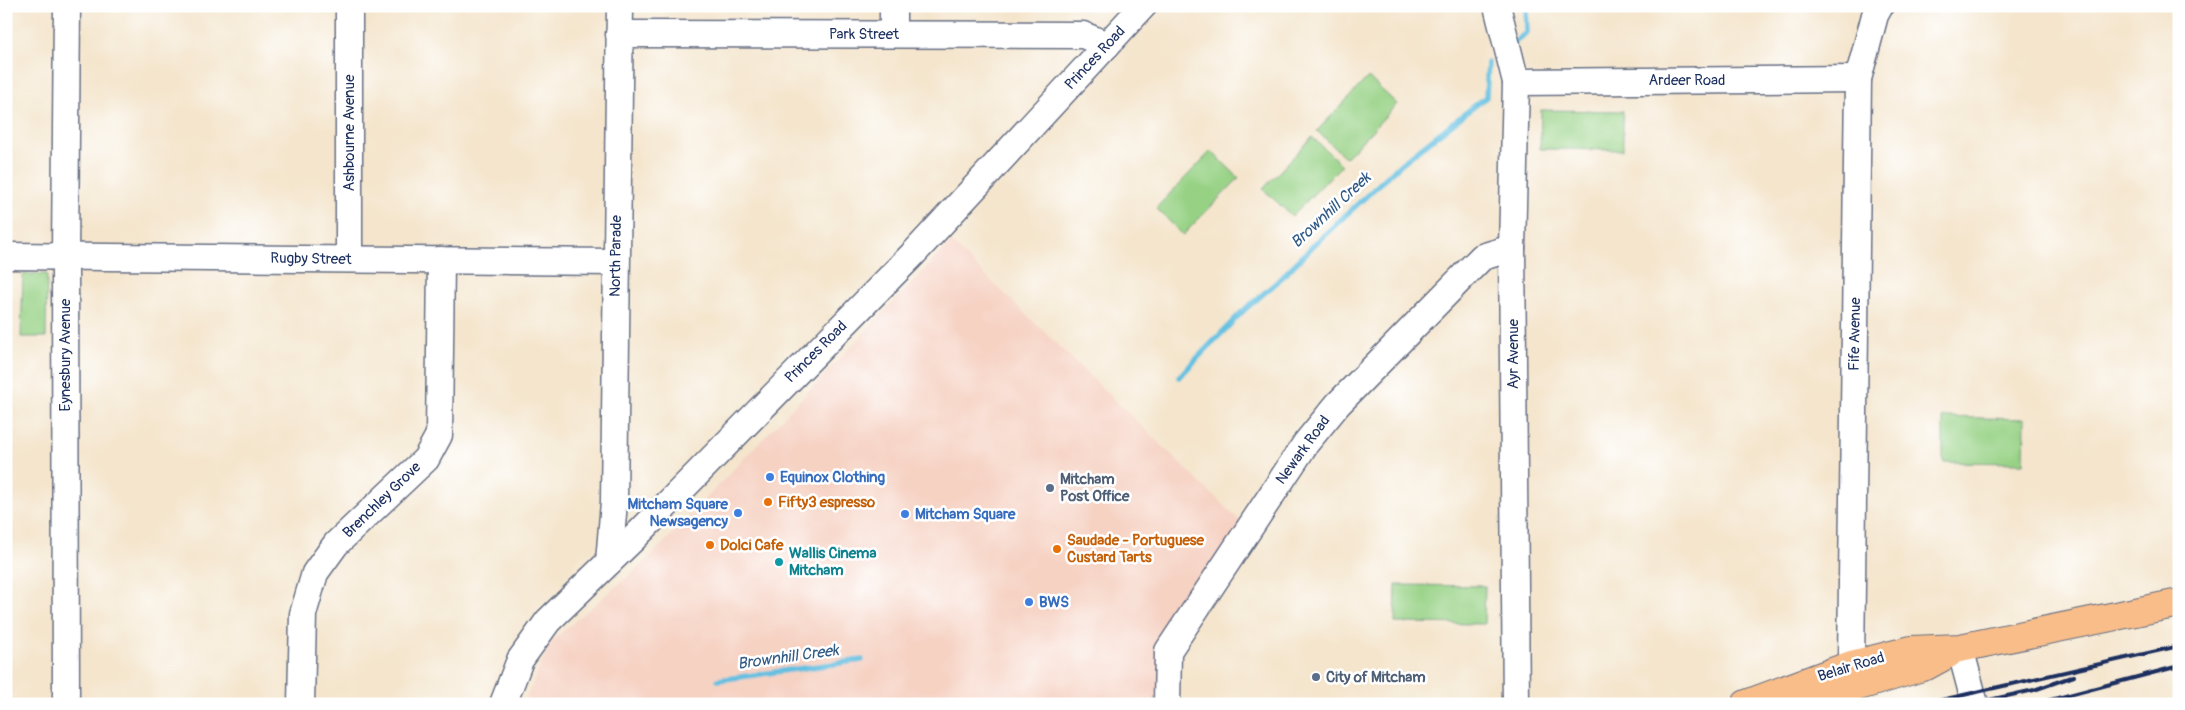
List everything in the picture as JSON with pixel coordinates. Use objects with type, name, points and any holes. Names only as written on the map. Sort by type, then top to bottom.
[{"type":"main road","name":"Belair Road","points":[[1746,704],[1851,665],[1911,650],[1960,648],[2179,603]]},
{"type":"main road","name":"Belair Road","points":[[1798,704],[1926,666],[1960,648]]},
{"type":"street","name":"Eynesbury Avenue","points":[[66,704],[65,256],[67,6]]},
{"type":"street","name":"Ashbourne Avenue","points":[[349,6],[349,259]]},
{"type":"street","name":"North Parade","points":[[609,562],[614,505],[620,6]]},
{"type":"street","points":[[893,6],[893,34]]},
{"type":"street","name":"Princes Road","points":[[503,704],[520,660],[548,621],[650,522],[914,253],[1142,6]]},
{"type":"street","name":"Ayr Avenue","points":[[1497,6],[1514,73],[1512,248],[1516,704]]},
{"type":"street","name":"Fife Avenue","points":[[1851,665],[1858,79],[1875,15],[1880,6]]},
{"type":"street","name":"Park Street","points":[[619,34],[1083,35],[1107,45]]},
{"type":"street","name":"Ardeer Road","points":[[1514,73],[1858,79]]},
{"type":"street","name":"Newark Road","points":[[1167,704],[1168,651],[1306,443],[1338,404],[1482,258],[1512,248]]},
{"type":"street","name":"Rugby Street","points":[[6,256],[616,262]]},
{"type":"street","name":"Brenchley Grove","points":[[301,704],[303,614],[315,573],[336,544],[426,459],[439,435],[441,260]]},
{"type":"street","points":[[614,505],[629,518],[650,522]]},
{"type":"street","points":[[1960,648],[1975,704]]},
{"type":"shaded area","points":[[951,242],[1244,525],[1154,704],[524,704],[550,642],[646,561]]},
{"type":"green space","points":[[1368,77],[1397,104],[1346,158],[1317,131]]},
{"type":"green space","points":[[1541,110],[1623,111],[1623,150],[1540,149]]},
{"type":"green space","points":[[1312,137],[1342,165],[1292,216],[1263,189]]},
{"type":"green space","points":[[1211,151],[1239,178],[1183,235],[1156,208]]},
{"type":"green space","points":[[23,274],[47,274],[46,337],[21,337]]},
{"type":"green space","points":[[1943,417],[2025,419],[2024,463],[1943,462]]},
{"type":"green space","points":[[1396,585],[1485,586],[1484,624],[1395,623]]},
{"type":"waterway","name":"Brownhill Creek","points":[[1514,43],[1527,32],[1526,6]]},
{"type":"waterway","name":"Brownhill Creek","points":[[1179,377],[1243,311],[1276,283],[1402,163],[1486,97],[1488,63]]},
{"type":"waterway","name":"Brownhill Creek","points":[[718,680],[862,660]]},
{"type":"railway","points":[[1924,704],[2179,646]]},
{"type":"railway","points":[[2035,704],[2179,666]]},
{"type":"railway","points":[[1971,704],[2034,690],[2074,676]]},
{"type":"place","name":"Equinox Clothing","points":[[770,477]]},
{"type":"place","name":"Mitcham Post Office","points":[[1050,488]]},
{"type":"place","name":"Fifty3 espresso","points":[[768,502]]},
{"type":"place","name":"Mitcham Square Newsagency","points":[[738,513]]},
{"type":"place","name":"Mitcham Square","points":[[905,514]]},
{"type":"place","name":"Dolci Cafe","points":[[710,545]]},
{"type":"place","name":"Saudade - Portuguese Custard Tarts","points":[[1057,549]]},
{"type":"place","name":"Wallis Cinema Mitcham","points":[[779,562]]},
{"type":"place","name":"BWS","points":[[1029,602]]},
{"type":"place","name":"City of Mitcham","points":[[1316,677]]}]
